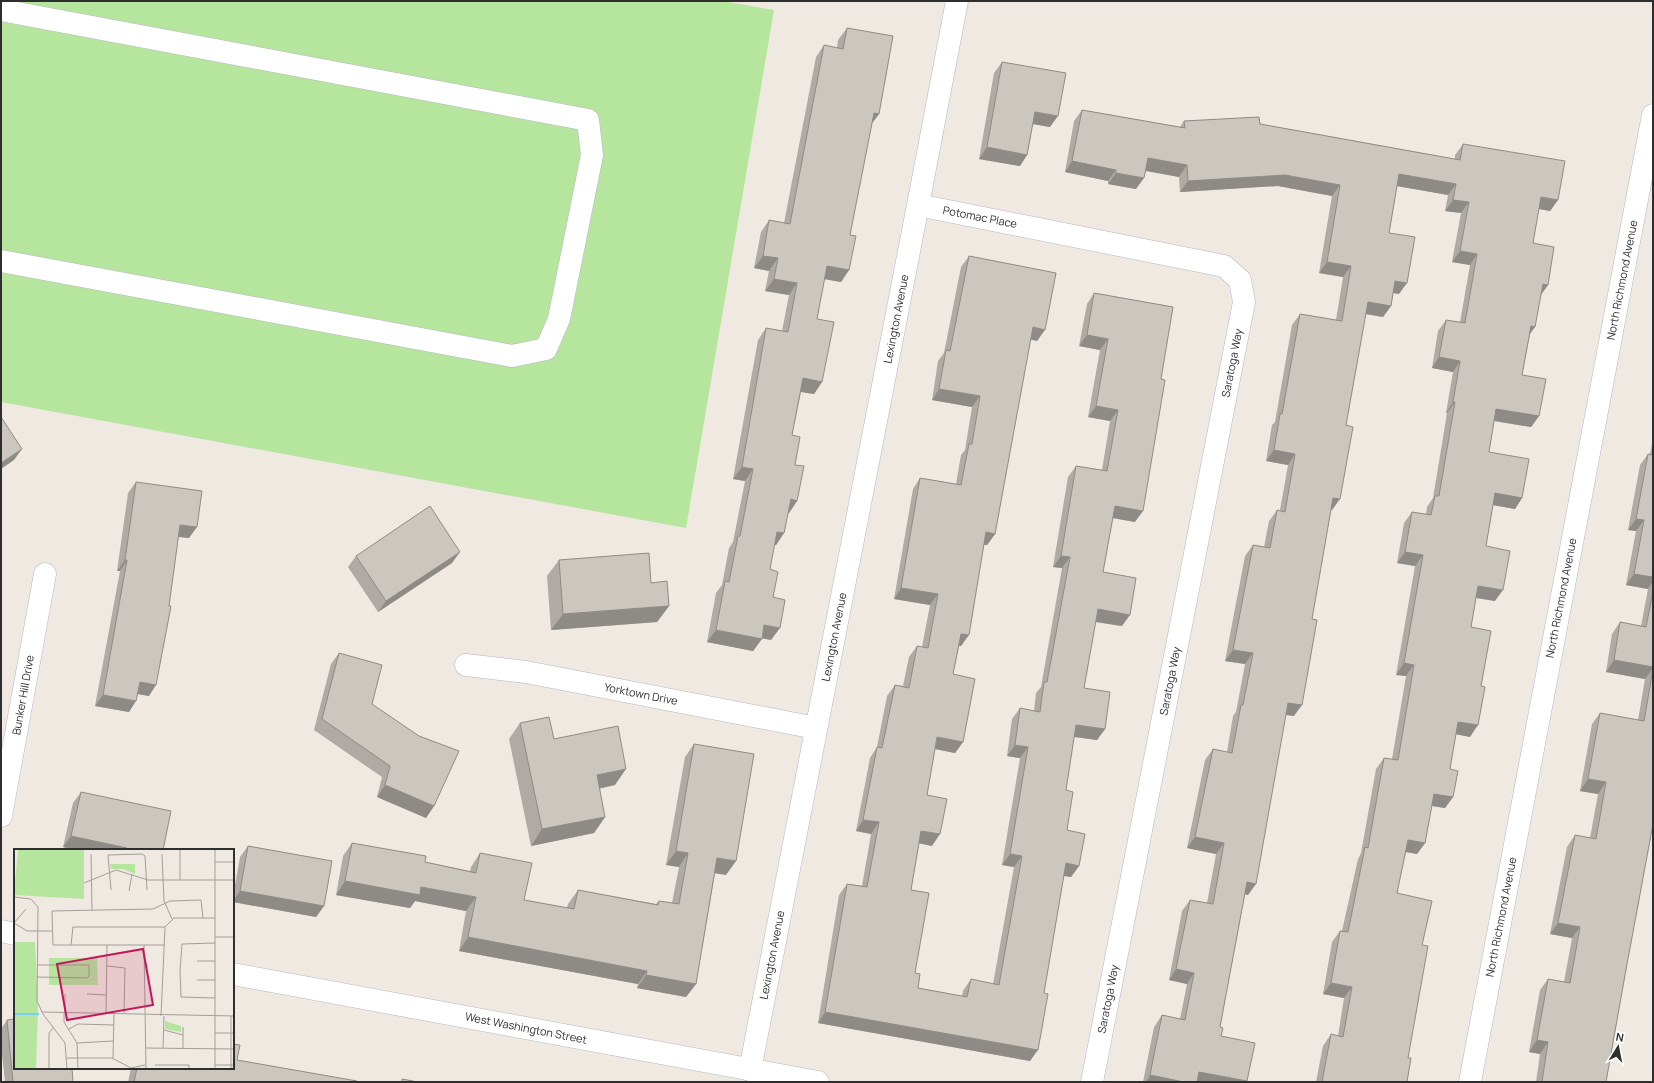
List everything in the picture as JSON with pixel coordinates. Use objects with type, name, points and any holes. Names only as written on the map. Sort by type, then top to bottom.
[{"type":"street","points":[[918,205],[956,1]]},
{"type":"street","points":[[1,10],[588,120],[592,155],[559,319],[546,349],[512,356],[1,261]]},
{"type":"street","name":"North Richmond Avenue","points":[[1470,1082],[1653,115]]},
{"type":"street","name":"Potomac Place","points":[[918,205],[1224,266],[1240,280]]},
{"type":"street","name":"Lexington Avenue","points":[[750,1070],[918,205]]},
{"type":"street","name":"Saratoga Way","points":[[1092,1082],[1244,302],[1240,280]]},
{"type":"street","name":"Bunker Hill Drive","points":[[1,816],[46,574]]},
{"type":"street","name":"Yorktown Drive","points":[[466,665],[526,672],[816,728]]},
{"type":"street","points":[[1,931],[14,934]]},
{"type":"street","name":"West Washington Street","points":[[234,974],[818,1082]]},
{"type":"green space","points":[[1,1],[722,1],[774,10],[686,528],[1,402]]},
{"type":"building","points":[[847,28],[893,36],[879,114],[874,113],[850,235],[856,236],[849,270],[827,266],[817,319],[834,322],[822,382],[803,378],[792,435],[800,437],[795,465],[804,466],[797,501],[791,499],[784,533],[777,532],[770,569],[778,572],[773,597],[785,600],[780,628],[764,625],[762,639],[716,630],[725,581],[729,582],[738,536],[740,536],[753,469],[742,467],[766,328],[788,332],[797,283],[774,279],[778,258],[763,256],[769,220],[790,224],[824,45],[843,49]]},
{"type":"building","points":[[1002,62],[1066,73],[1058,116],[1035,112],[1027,155],[987,147]]},
{"type":"building","points":[[1082,110],[1185,128],[1184,121],[1259,117],[1260,124],[1460,160],[1463,144],[1565,161],[1558,200],[1541,197],[1533,243],[1554,247],[1548,285],[1543,284],[1535,327],[1531,326],[1522,375],[1546,379],[1539,416],[1496,409],[1489,452],[1529,459],[1522,498],[1495,493],[1486,546],[1510,551],[1503,590],[1478,586],[1471,627],[1491,631],[1481,686],[1485,687],[1478,725],[1458,722],[1450,769],[1458,771],[1453,797],[1434,794],[1425,843],[1408,840],[1397,893],[1432,901],[1422,945],[1428,946],[1408,1058],[1411,1058],[1407,1082],[1322,1082],[1331,1034],[1343,1037],[1352,987],[1331,983],[1340,931],[1348,932],[1365,847],[1368,848],[1384,758],[1398,760],[1414,665],[1404,663],[1423,555],[1405,552],[1412,512],[1431,515],[1435,496],[1439,496],[1455,402],[1453,402],[1460,361],[1439,357],[1446,320],[1465,323],[1477,254],[1460,251],[1469,202],[1453,200],[1456,184],[1399,174],[1389,233],[1415,237],[1407,283],[1395,281],[1391,306],[1368,302],[1346,425],[1353,427],[1340,499],[1333,498],[1312,619],[1317,620],[1302,705],[1288,703],[1256,884],[1247,882],[1220,1027],[1223,1028],[1221,1036],[1255,1043],[1247,1081],[1199,1072],[1197,1082],[1184,1082],[1150,1075],[1162,1015],[1185,1020],[1194,973],[1176,969],[1190,900],[1213,904],[1224,843],[1195,837],[1213,749],[1232,753],[1241,705],[1243,705],[1253,653],[1233,650],[1253,545],[1270,548],[1277,510],[1285,512],[1295,454],[1274,450],[1300,314],[1342,321],[1351,266],[1327,262],[1340,185],[1285,175],[1188,181],[1187,165],[1148,158],[1144,178],[1116,173],[1116,170],[1072,161]]},
{"type":"building","points":[[969,256],[1056,273],[1045,330],[1033,327],[995,534],[986,532],[969,635],[961,634],[953,674],[975,679],[963,742],[937,737],[927,795],[947,799],[940,834],[921,831],[911,890],[929,893],[915,973],[920,974],[918,988],[967,997],[971,979],[999,985],[1022,856],[1010,854],[1028,747],[1015,745],[1020,708],[1040,712],[1044,682],[1047,682],[1070,557],[1061,556],[1076,466],[1107,471],[1118,410],[1096,406],[1108,339],[1087,335],[1094,293],[1173,307],[1161,379],[1165,380],[1143,511],[1115,506],[1103,572],[1136,578],[1130,615],[1098,609],[1084,688],[1110,692],[1105,729],[1076,725],[1066,790],[1073,792],[1067,830],[1085,834],[1079,866],[1066,863],[1044,993],[1048,994],[1038,1050],[825,1012],[847,884],[867,887],[879,822],[863,820],[877,747],[882,748],[895,685],[909,688],[917,646],[928,648],[938,594],[901,588],[920,478],[961,485],[969,444],[972,444],[980,396],[939,389],[946,350],[950,351]]},
{"type":"building","points":[[1,417],[22,449],[1,463]]},
{"type":"building","points":[[1648,454],[1653,455],[1653,577],[1634,574],[1644,520],[1636,519]]},
{"type":"building","points":[[136,482],[202,491],[197,527],[180,525],[169,606],[171,606],[156,685],[140,682],[136,701],[103,695],[127,560],[125,560]]},
{"type":"building","points":[[430,506],[460,552],[386,601],[356,556]]},
{"type":"building","points":[[649,553],[651,583],[667,581],[669,606],[563,614],[559,560]]},
{"type":"building","points":[[1653,592],[1653,667],[1614,660],[1620,622],[1646,627]]},
{"type":"building","points":[[339,653],[382,665],[372,704],[419,736],[459,751],[434,806],[385,785],[390,766],[322,719]]},
{"type":"building","points":[[1653,669],[1653,824],[1606,1082],[1542,1082],[1548,1042],[1537,1040],[1548,979],[1570,983],[1580,927],[1558,923],[1575,835],[1596,839],[1606,782],[1588,779],[1600,713],[1644,721]]},
{"type":"building","points":[[549,717],[554,739],[618,726],[626,769],[597,775],[605,817],[542,829],[520,723]]},
{"type":"building","points":[[694,744],[754,754],[736,861],[717,858],[696,984],[646,975],[647,971],[468,937],[476,897],[421,887],[420,895],[345,881],[352,843],[426,856],[425,862],[476,873],[480,853],[532,863],[524,900],[574,909],[578,890],[658,905],[659,901],[679,904],[688,853],[676,851]]},
{"type":"building","points":[[81,792],[171,811],[163,849],[126,849],[71,836]]},
{"type":"building","points":[[248,846],[332,861],[324,906],[240,891]]},
{"type":"building","points":[[14,1019],[14,1069],[72,1069],[73,1082],[13,1082],[7,1020]]},
{"type":"building","points":[[234,1044],[240,1045],[237,1060],[357,1081],[357,1082],[134,1082],[137,1069],[234,1069]]},
{"type":"building","points":[[402,1079],[418,1082],[402,1082]]}]
